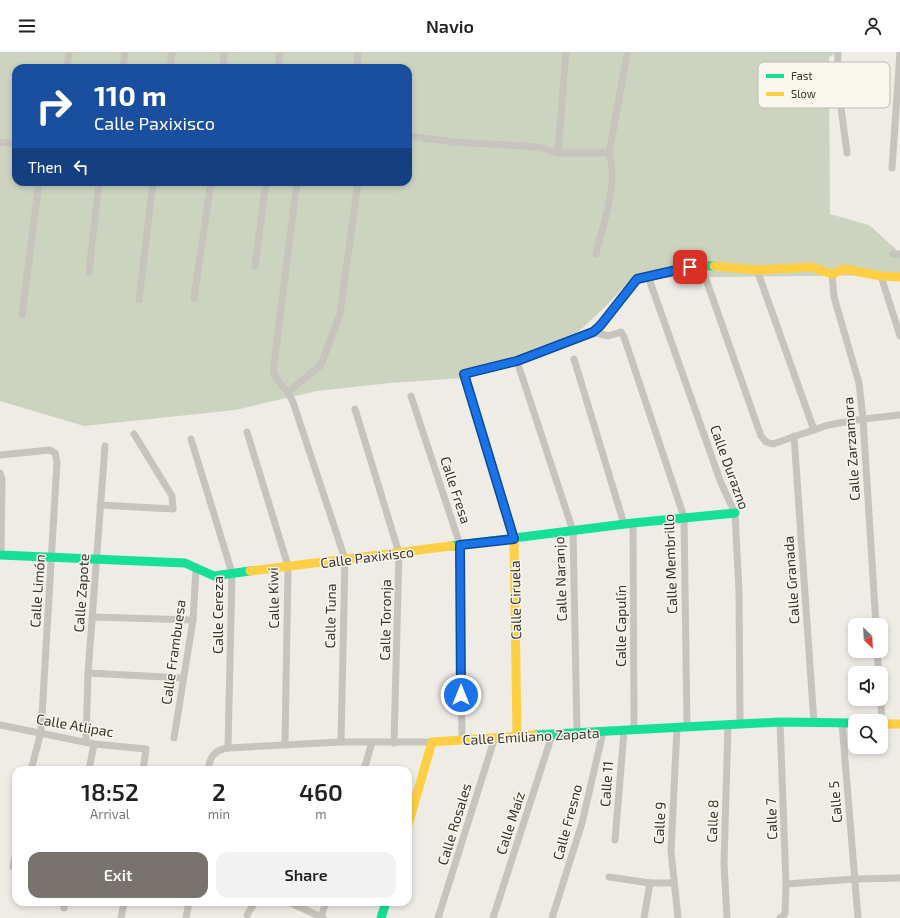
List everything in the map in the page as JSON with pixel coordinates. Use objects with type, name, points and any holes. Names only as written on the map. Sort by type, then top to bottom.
[{"type":"street","points":[[68,64],[69,52]]},
{"type":"street","points":[[124,64],[125,52]]},
{"type":"street","points":[[170,64],[172,52]]},
{"type":"street","points":[[223,64],[224,52]]},
{"type":"street","points":[[278,64],[280,52]]},
{"type":"street","points":[[356,64],[358,52]]},
{"type":"street","points":[[558,153],[566,52]]},
{"type":"street","points":[[838,52],[838,62]]},
{"type":"street","points":[[892,168],[900,52]]},
{"type":"street","points":[[596,254],[610,190],[613,166],[609,153],[626,55]]},
{"type":"street","points":[[841,108],[847,153]]},
{"type":"street","points":[[412,137],[454,142],[539,147],[558,153],[609,153]]},
{"type":"street","points":[[0,142],[12,144]]},
{"type":"street","points":[[22,315],[38,186]]},
{"type":"street","points":[[89,272],[99,186]]},
{"type":"street","points":[[139,300],[153,186]]},
{"type":"street","points":[[194,298],[210,186]]},
{"type":"street","points":[[255,266],[265,186]]},
{"type":"street","name":"Calle Tuna","points":[[297,186],[274,372],[279,383],[288,392],[293,402],[344,559],[341,742]]},
{"type":"street","points":[[288,392],[321,365],[340,314],[357,186]]},
{"type":"street","points":[[701,264],[761,436],[766,442],[773,444],[828,425],[863,418],[900,415]]},
{"type":"street","points":[[517,361],[593,332],[600,326],[637,279],[701,264],[757,270],[810,266],[832,274],[844,269],[881,276],[900,277]]},
{"type":"street","points":[[757,270],[814,430]]},
{"type":"street","name":"Calle Zarzamora","points":[[832,274],[834,297],[859,383],[863,418],[876,618]]},
{"type":"street","name":"Calle Durazno","points":[[648,276],[721,483],[735,513],[739,591],[740,724]]},
{"type":"street","points":[[881,276],[900,336]]},
{"type":"street","name":"Calle Membrillo","points":[[593,332],[608,336],[620,332],[624,336],[684,517],[687,727]]},
{"type":"street","name":"Calle Capulín","points":[[574,359],[628,523],[634,730]]},
{"type":"street","name":"Calle Ciruela","points":[[517,361],[464,374],[514,539],[517,736]]},
{"type":"street","name":"Calle Naranjo","points":[[517,361],[573,531],[577,733]]},
{"type":"street","name":"Calle Fresa","points":[[411,396],[460,545],[462,740]]},
{"type":"street","name":"Calle Toronja","points":[[355,409],[399,553],[394,743]]},
{"type":"street","name":"Calle Kiwi","points":[[247,432],[288,566],[285,745]]},
{"type":"street","points":[[100,505],[173,509],[172,496],[134,434]]},
{"type":"street","name":"Calle Granada","points":[[794,436],[814,723]]},
{"type":"street","name":"Calle Cereza","points":[[191,439],[232,573],[228,748]]},
{"type":"street","name":"Calle Zapote","points":[[86,742],[88,673],[105,446]]},
{"type":"street","name":"Calle Limón","points":[[0,455],[50,450],[55,453],[58,462],[41,732],[32,766]]},
{"type":"street","points":[[0,555],[1,477]]},
{"type":"street","name":"Calle Paxixisco","points":[[0,555],[185,563],[196,570],[214,576],[514,539],[628,523],[735,513]]},
{"type":"street","name":"Calle Frambuesa","points":[[174,738],[193,620],[196,570]]},
{"type":"street","points":[[93,617],[193,620]]},
{"type":"street","points":[[88,673],[183,678]]},
{"type":"street","name":"Calle Emiliano Zapata","points":[[209,766],[210,758],[216,752],[228,748],[341,742],[432,742],[495,737],[780,722],[848,723]]},
{"type":"street","name":"Calle 7","points":[[780,722],[786,884],[783,916]]},
{"type":"street","name":"Calle 5","points":[[842,723],[858,918]]},
{"type":"street","points":[[888,724],[900,724]]},
{"type":"street","name":"Calle Atlipac","points":[[0,725],[41,732],[94,744],[146,749],[144,766]]},
{"type":"street","name":"Calle 8","points":[[727,918],[724,863],[728,725]]},
{"type":"street","name":"Calle 9","points":[[677,728],[671,851],[678,918]]},
{"type":"street","name":"Calle 11","points":[[615,840],[624,731]]},
{"type":"street","name":"Calle Fresno","points":[[552,918],[582,823],[603,732]]},
{"type":"street","name":"Calle Maíz","points":[[493,918],[552,735]]},
{"type":"street","name":"Calle Rosales","points":[[438,918],[495,737]]},
{"type":"street","points":[[365,766],[372,742]]},
{"type":"street","points":[[412,811],[432,742]]},
{"type":"street","points":[[90,766],[94,744]]},
{"type":"street","points":[[609,877],[674,884]]},
{"type":"street","points":[[786,884],[855,879],[900,878]]},
{"type":"street","points":[[644,918],[650,882]]},
{"type":"street","points":[[121,918],[123,906]]},
{"type":"street","points":[[186,918],[188,906]]},
{"type":"street","points":[[247,915],[253,906]]},
{"type":"street","points":[[298,906],[322,917],[325,906]]},
{"type":"street","points":[[381,918],[385,906]]},
{"type":"green space","points":[[0,52],[838,52],[829,57],[829,62],[758,62],[758,108],[829,108],[830,214],[869,225],[900,253],[900,275],[632,278],[606,306],[575,335],[463,378],[390,383],[317,391],[235,410],[84,426],[0,401]]},
{"type":"traffic: fast","points":[[492,466],[464,374],[517,361],[593,332],[600,326],[637,279],[701,265],[714,266]]},
{"type":"traffic: fast","points":[[451,546],[633,523],[735,513]]},
{"type":"traffic: fast","points":[[0,555],[185,563],[214,576],[250,571]]},
{"type":"traffic: fast","points":[[534,735],[780,722],[848,723]]},
{"type":"traffic: fast","points":[[381,918],[385,906]]},
{"type":"traffic: slow","points":[[714,266],[757,270],[811,267],[832,274],[844,269],[881,276],[900,277]]},
{"type":"traffic: slow","points":[[492,466],[514,539],[517,736]]},
{"type":"traffic: slow","points":[[250,571],[451,546]]},
{"type":"traffic: slow","points":[[888,724],[900,724]]},
{"type":"traffic: slow","points":[[412,811],[432,742],[534,735]]},
{"type":"route","points":[[461,695],[460,545],[514,539],[464,374],[517,361],[593,332],[600,326],[626,290],[637,279],[690,267]]}]
